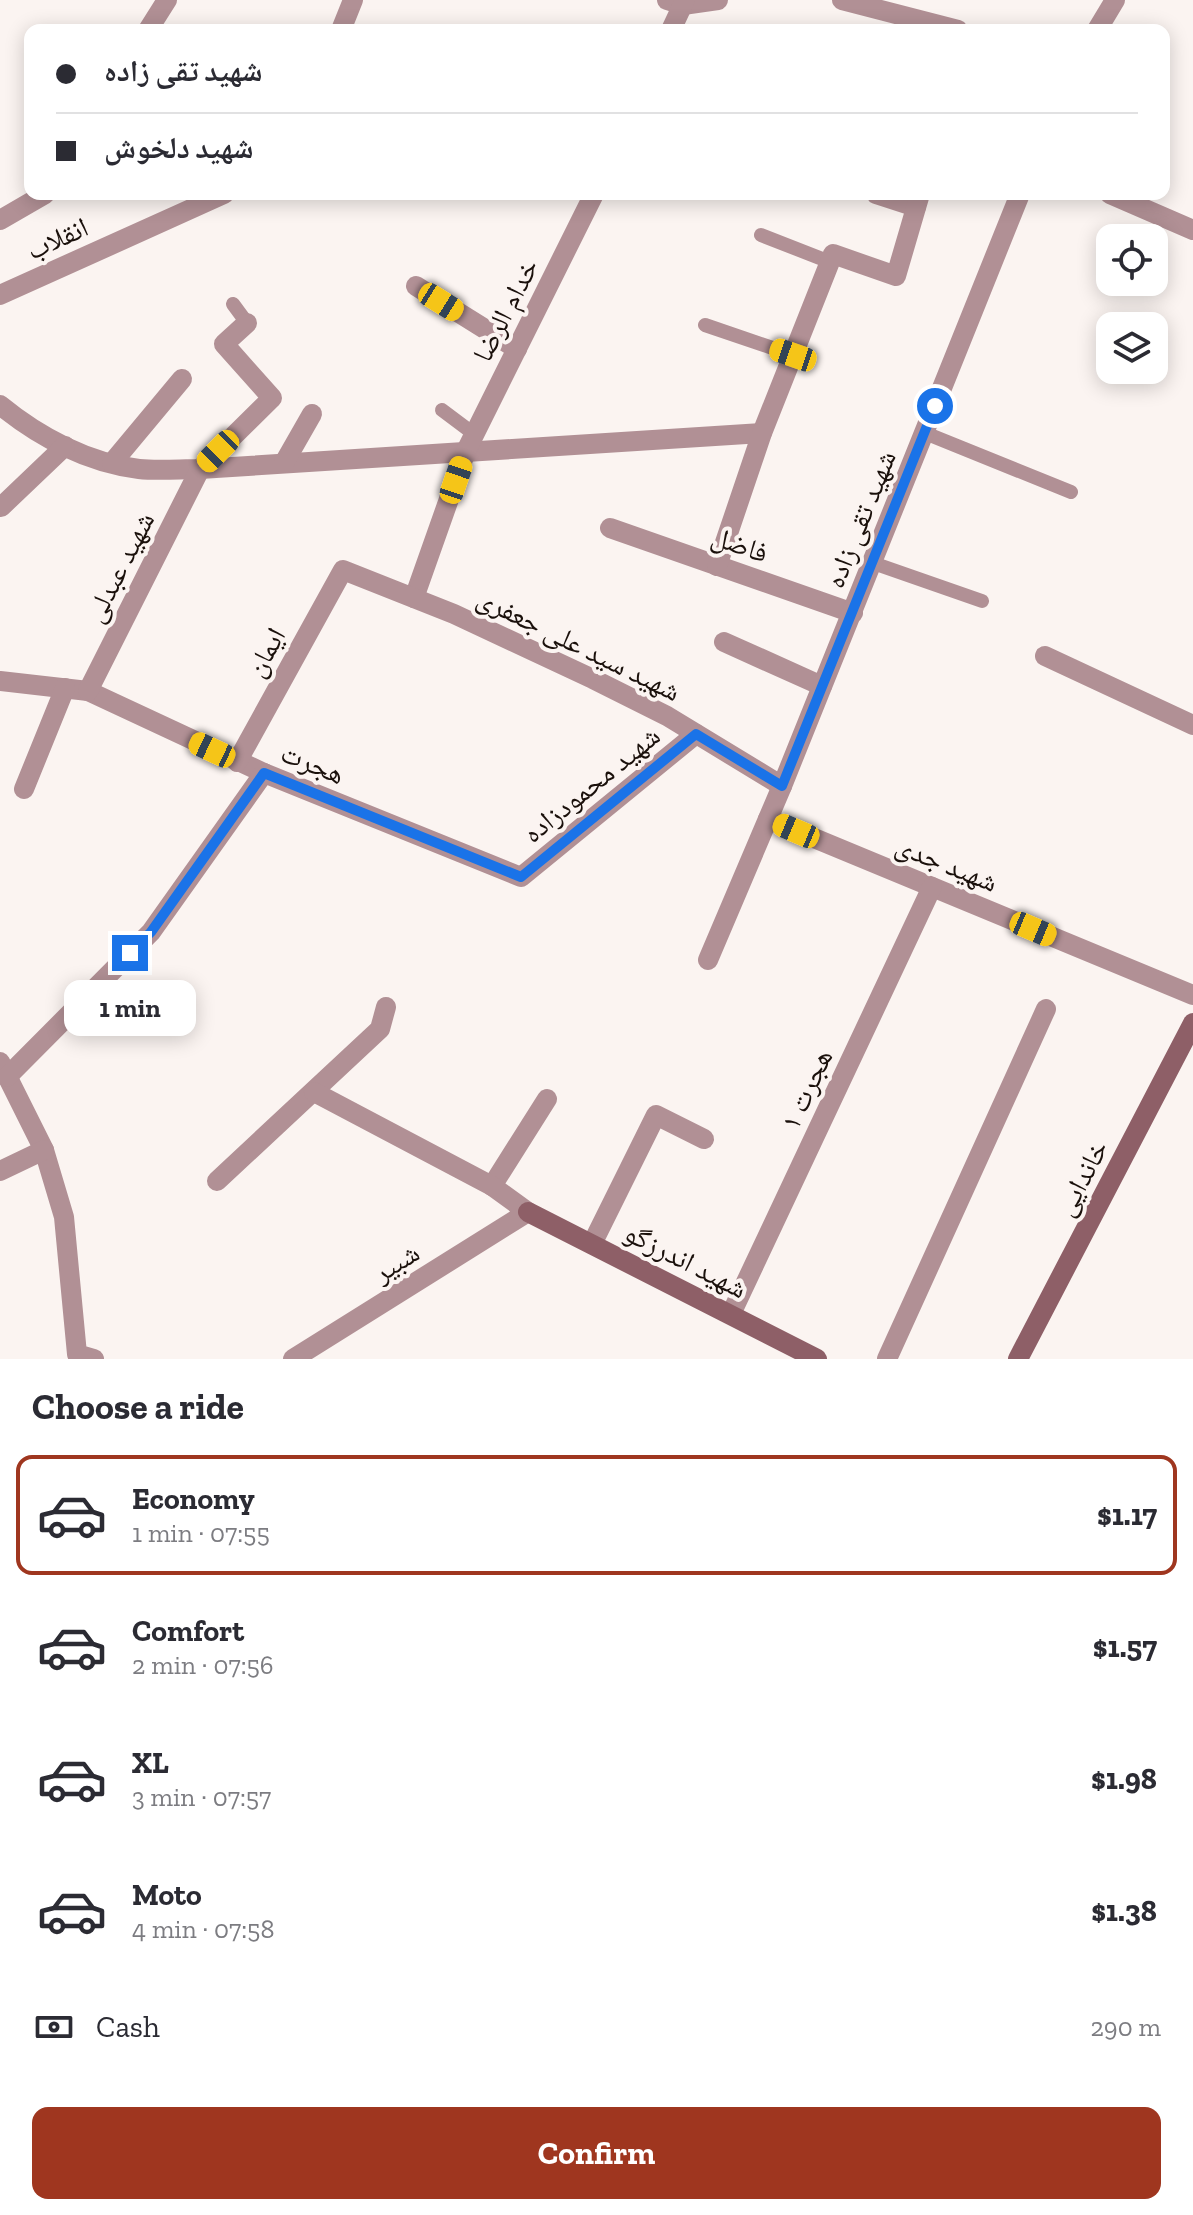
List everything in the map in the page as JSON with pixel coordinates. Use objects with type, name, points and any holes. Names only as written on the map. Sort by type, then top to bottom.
[{"type":"main road","name":"خاندایی","points":[[1018,1359],[1188,1048],[1193,1023]]},
{"type":"main road","name":"شهید اندرزگو","points":[[528,1212],[817,1359]]},
{"type":"street","points":[[152,24],[167,0]]},
{"type":"street","points":[[343,24],[353,0]]},
{"type":"street","points":[[672,24],[678,2],[718,0]]},
{"type":"street","points":[[842,0],[935,24]]},
{"type":"street","points":[[1101,24],[1115,0]]},
{"type":"street","points":[[0,220],[35,200]]},
{"type":"street","name":"انقلاب","points":[[2,291],[210,200]]},
{"type":"street","name":"خدام الرضا","points":[[414,598],[470,442],[591,200]]},
{"type":"street","points":[[717,566],[762,433],[833,254],[896,276],[918,200]]},
{"type":"street","name":"شهید تقی زاده","points":[[708,960],[853,613],[1018,200]]},
{"type":"street","points":[[1124,200],[1193,230]]},
{"type":"street","points":[[416,286],[517,349]]},
{"type":"street","name":"شهید عبدلی","points":[[88,691],[200,469],[272,398],[224,344],[247,323]]},
{"type":"street","points":[[112,463],[182,379]]},
{"type":"street","points":[[0,405],[17,419],[91,458],[139,469],[200,469],[284,463],[470,442],[762,433]]},
{"type":"street","points":[[284,463],[312,414]]},
{"type":"street","points":[[1,507],[65,446]]},
{"type":"street","name":"فاضل","points":[[610,528],[853,613]]},
{"type":"street","name":"شهید سید علی جعفری","points":[[343,570],[414,598],[593,679],[667,716],[782,786]]},
{"type":"street","name":"ایمان","points":[[237,762],[343,570]]},
{"type":"street","points":[[724,642],[822,686]]},
{"type":"street","points":[[1045,656],[1193,725]]},
{"type":"street","name":"هجرت","points":[[0,681],[88,691],[237,762],[521,877]]},
{"type":"street","points":[[24,789],[65,688]]},
{"type":"street","name":"شهید محمودزاده","points":[[521,877],[696,734]]},
{"type":"street","points":[[85,1356],[64,1217],[44,1150],[4,1070],[151,932],[264,773]]},
{"type":"street","name":"شهید جدی","points":[[768,819],[1193,995]]},
{"type":"street","name":"هجرت ۱","points":[[731,1314],[932,887]]},
{"type":"street","points":[[217,1181],[380,1029],[386,1007]]},
{"type":"street","points":[[887,1359],[1046,1009]]},
{"type":"street","points":[[314,1092],[492,1186],[528,1212]]},
{"type":"street","points":[[492,1186],[547,1099]]},
{"type":"street","points":[[592,1244],[656,1115],[704,1139]]},
{"type":"street","points":[[0,1171],[44,1150]]},
{"type":"street","name":"شبیر","points":[[293,1359],[528,1212]]},
{"type":"lane","points":[[761,235],[830,262]]},
{"type":"lane","points":[[233,304],[247,323]]},
{"type":"lane","points":[[705,325],[793,355]]},
{"type":"lane","points":[[442,410],[470,442]]},
{"type":"lane","points":[[925,433],[1071,492]]},
{"type":"lane","points":[[873,563],[982,601]]},
{"type":"route","points":[[130,953],[151,932],[264,773],[521,877],[696,734],[782,786],[935,406]]}]
